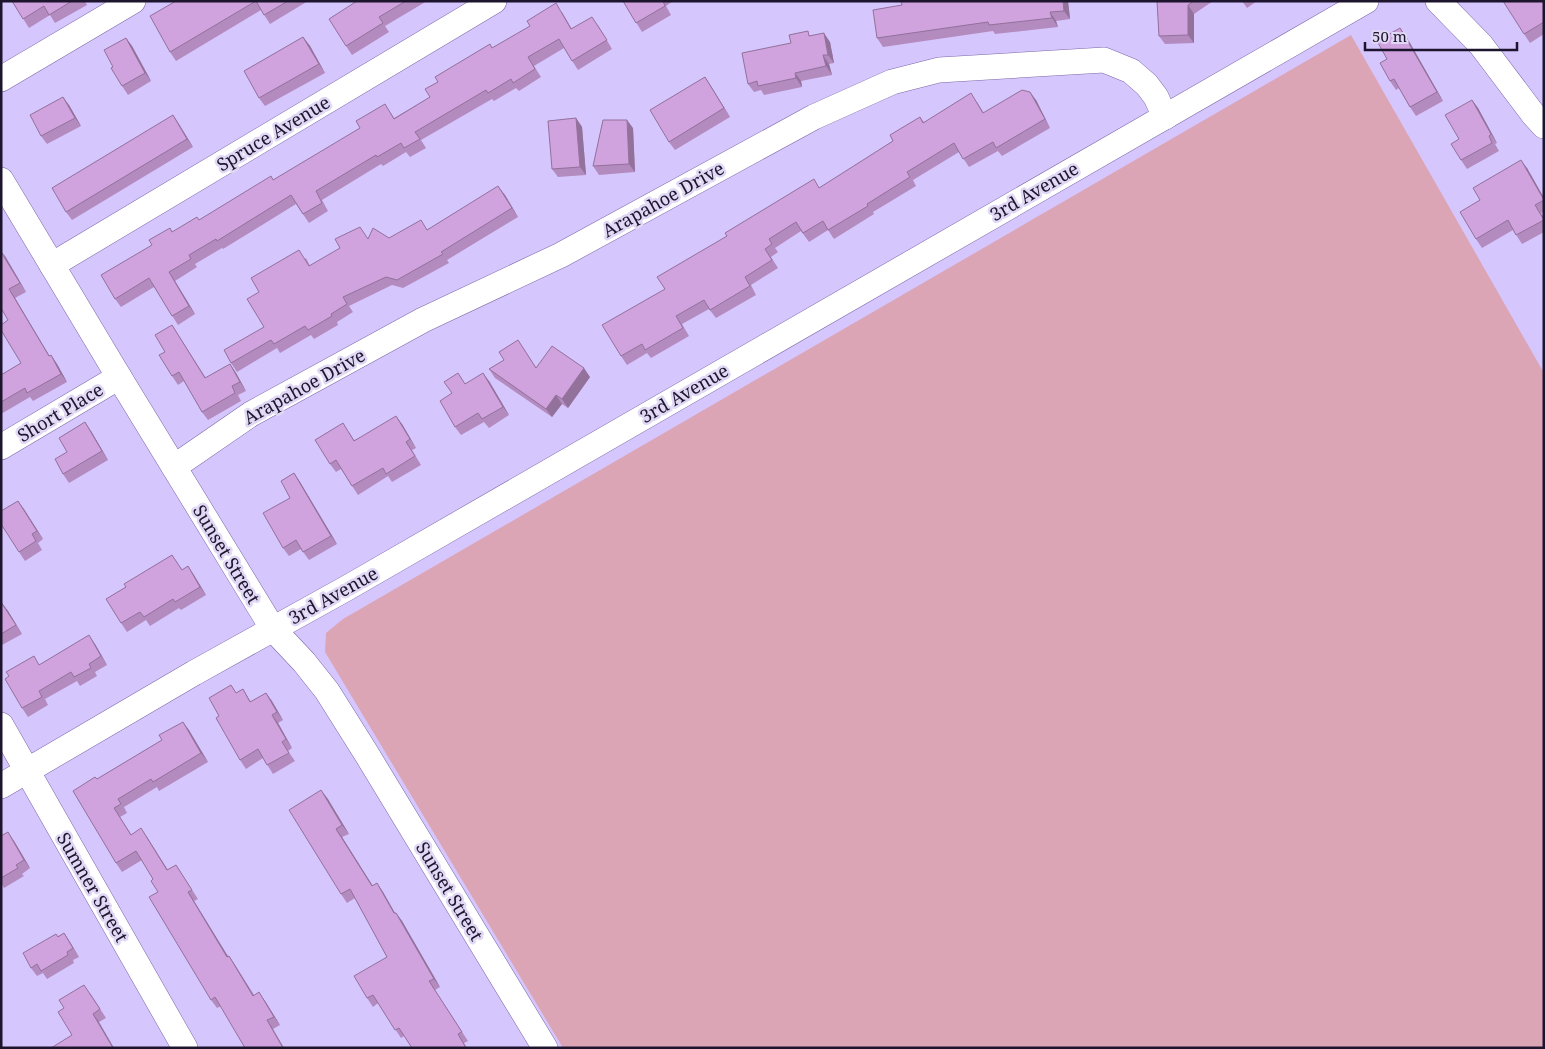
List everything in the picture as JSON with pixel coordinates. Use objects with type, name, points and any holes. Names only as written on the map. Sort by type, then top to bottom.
[{"type":"street","points":[[1,79],[134,1]]},
{"type":"street","name":"Spruce Avenue","points":[[52,266],[494,1]]},
{"type":"street","name":"3rd Avenue","points":[[1,786],[1366,1]]},
{"type":"street","points":[[1438,1],[1481,45],[1544,126]]},
{"type":"street","name":"Arapahoe Drive","points":[[174,467],[251,414],[423,320],[561,255],[814,117],[892,82],[939,70],[1104,60],[1131,71],[1148,86],[1156,97],[1165,117]]},
{"type":"street","name":"Sunset Street","points":[[1,180],[10,215],[52,266],[273,629],[304,662],[326,691],[372,761],[545,1048]]},
{"type":"street","name":"Short Place","points":[[1,447],[119,377]]},
{"type":"street","name":"Sumner Street","points":[[1,725],[185,1048]]},
{"type":"shaded area","points":[[1351,35],[1544,373],[1544,1048],[563,1048],[325,652],[326,633],[343,619]]},
{"type":"building","points":[[12,1],[72,1],[49,15],[44,6],[23,19]]},
{"type":"building","points":[[176,1],[256,1],[170,52],[150,16]]},
{"type":"building","points":[[256,1],[288,1],[264,15]]},
{"type":"building","points":[[357,1],[406,1],[379,17],[383,23],[346,46],[329,19]]},
{"type":"building","points":[[623,1],[663,1],[665,6],[636,23]]},
{"type":"building","points":[[901,1],[1063,1],[1064,11],[1050,12],[1052,18],[989,25],[988,22],[877,38],[873,10],[902,5]]},
{"type":"building","points":[[1157,1],[1194,1],[1188,5],[1188,35],[1159,36]]},
{"type":"building","points":[[1503,1],[1544,1],[1544,22],[1524,34]]},
{"type":"building","points":[[556,3],[571,29],[592,17],[607,40],[572,61],[559,39],[528,57],[535,69],[513,83],[511,79],[488,93],[486,90],[415,132],[420,139],[404,148],[401,143],[377,157],[376,155],[316,191],[322,203],[303,214],[291,195],[217,241],[216,239],[189,255],[191,259],[169,272],[189,306],[172,316],[149,278],[115,299],[101,275],[152,245],[149,240],[170,228],[172,232],[197,217],[199,220],[271,176],[273,180],[360,128],[356,121],[385,104],[394,119],[430,97],[425,89],[438,82],[435,77],[490,44],[492,48],[530,26],[527,21]]},
{"type":"building","points":[[1400,28],[1437,92],[1410,107],[1394,79],[1390,81],[1380,63],[1387,59],[1377,41]]},
{"type":"building","points":[[808,31],[809,36],[824,33],[828,55],[823,55],[826,66],[795,73],[796,78],[758,86],[757,81],[748,84],[742,53],[791,43],[789,35]]},
{"type":"building","points":[[303,37],[319,64],[259,98],[244,71]]},
{"type":"building","points":[[126,38],[145,73],[122,86],[111,68],[113,67],[104,50]]},
{"type":"building","points":[[705,77],[724,108],[669,142],[650,110]]},
{"type":"building","points":[[1022,90],[1030,92],[1045,119],[996,148],[993,142],[963,159],[954,143],[907,172],[910,177],[867,204],[868,206],[828,230],[823,221],[803,233],[796,222],[769,239],[772,244],[765,249],[772,260],[745,277],[750,286],[710,310],[704,300],[676,316],[683,328],[645,350],[642,344],[621,356],[602,325],[665,289],[657,277],[727,236],[725,233],[814,179],[819,188],[893,141],[890,135],[920,117],[923,123],[971,93],[983,113]]},
{"type":"building","points":[[63,97],[75,118],[41,136],[30,115]]},
{"type":"building","points":[[1472,100],[1491,134],[1489,136],[1492,143],[1461,160],[1451,144],[1459,139],[1445,115]]},
{"type":"building","points":[[173,115],[187,139],[66,212],[52,188]]},
{"type":"building","points":[[576,118],[580,167],[552,169],[548,121]]},
{"type":"building","points":[[603,120],[627,120],[629,164],[593,166]]},
{"type":"building","points":[[1521,160],[1544,200],[1535,205],[1544,220],[1516,235],[1508,220],[1476,239],[1460,212],[1480,200],[1473,188]]},
{"type":"building","points":[[498,186],[512,208],[441,252],[443,254],[397,280],[386,277],[343,297],[347,304],[331,314],[332,316],[308,330],[305,326],[274,344],[271,340],[231,363],[224,350],[264,327],[247,299],[259,292],[251,278],[299,250],[309,266],[340,248],[335,239],[360,227],[368,239],[373,228],[389,238],[421,220],[427,230]]},
{"type":"building","points":[[1,252],[20,283],[9,289],[61,374],[27,393],[25,388],[1,402],[1,375],[21,363],[1,330],[1,325],[8,320],[1,308]]},
{"type":"building","points":[[172,325],[205,378],[230,364],[240,382],[232,386],[235,393],[202,412],[179,372],[172,376],[159,355],[165,352],[155,335]]},
{"type":"building","points":[[518,340],[536,368],[552,346],[584,368],[562,399],[556,395],[546,409],[489,369],[504,360],[499,352]]},
{"type":"building","points":[[458,373],[465,384],[483,373],[503,407],[482,419],[478,413],[455,427],[440,401],[452,393],[444,382]]},
{"type":"building","points":[[396,416],[410,439],[406,442],[415,456],[386,474],[383,468],[352,486],[336,460],[330,464],[315,440],[343,423],[354,441]]},
{"type":"building","points":[[85,422],[102,451],[63,474],[55,459],[67,452],[59,438]]},
{"type":"building","points":[[294,473],[331,536],[303,552],[296,540],[283,548],[263,513],[290,498],[281,481]]},
{"type":"building","points":[[18,501],[37,531],[32,534],[36,541],[19,552],[1,524],[1,511]]},
{"type":"building","points":[[172,555],[182,570],[188,566],[200,587],[175,602],[173,599],[144,617],[140,612],[121,623],[106,599],[126,587],[124,584]]},
{"type":"building","points":[[1,602],[16,625],[1,634]]},
{"type":"building","points":[[89,635],[101,656],[89,664],[91,668],[74,677],[71,672],[39,691],[42,697],[22,708],[5,679],[9,676],[6,672],[34,656],[39,665]]},
{"type":"building","points":[[231,685],[236,693],[243,689],[250,702],[266,693],[277,712],[272,715],[286,739],[282,742],[289,753],[267,765],[258,749],[240,760],[216,718],[219,716],[209,698]]},
{"type":"building","points":[[183,722],[201,753],[153,782],[151,779],[118,799],[121,804],[114,808],[131,835],[141,828],[167,870],[176,865],[192,890],[188,892],[227,957],[229,956],[253,996],[259,992],[274,1017],[267,1020],[283,1048],[245,1048],[215,997],[211,1000],[149,897],[158,892],[151,881],[153,879],[136,851],[116,863],[73,791],[95,777],[97,779],[162,740],[159,735]]},
{"type":"building","points":[[321,790],[342,825],[336,829],[372,886],[377,883],[394,913],[396,913],[434,979],[429,981],[462,1032],[458,1034],[466,1048],[412,1048],[399,1028],[395,1030],[373,995],[367,998],[354,976],[387,957],[350,889],[341,894],[289,810]]},
{"type":"building","points":[[8,832],[24,860],[16,865],[18,868],[1,878],[1,836]]},
{"type":"building","points":[[64,933],[73,948],[67,952],[68,955],[41,971],[37,964],[31,968],[23,953],[56,934],[58,937]]},
{"type":"building","points":[[84,985],[100,1009],[93,1014],[113,1048],[51,1048],[72,1035],[58,1012],[64,1008],[59,1000]]}]
